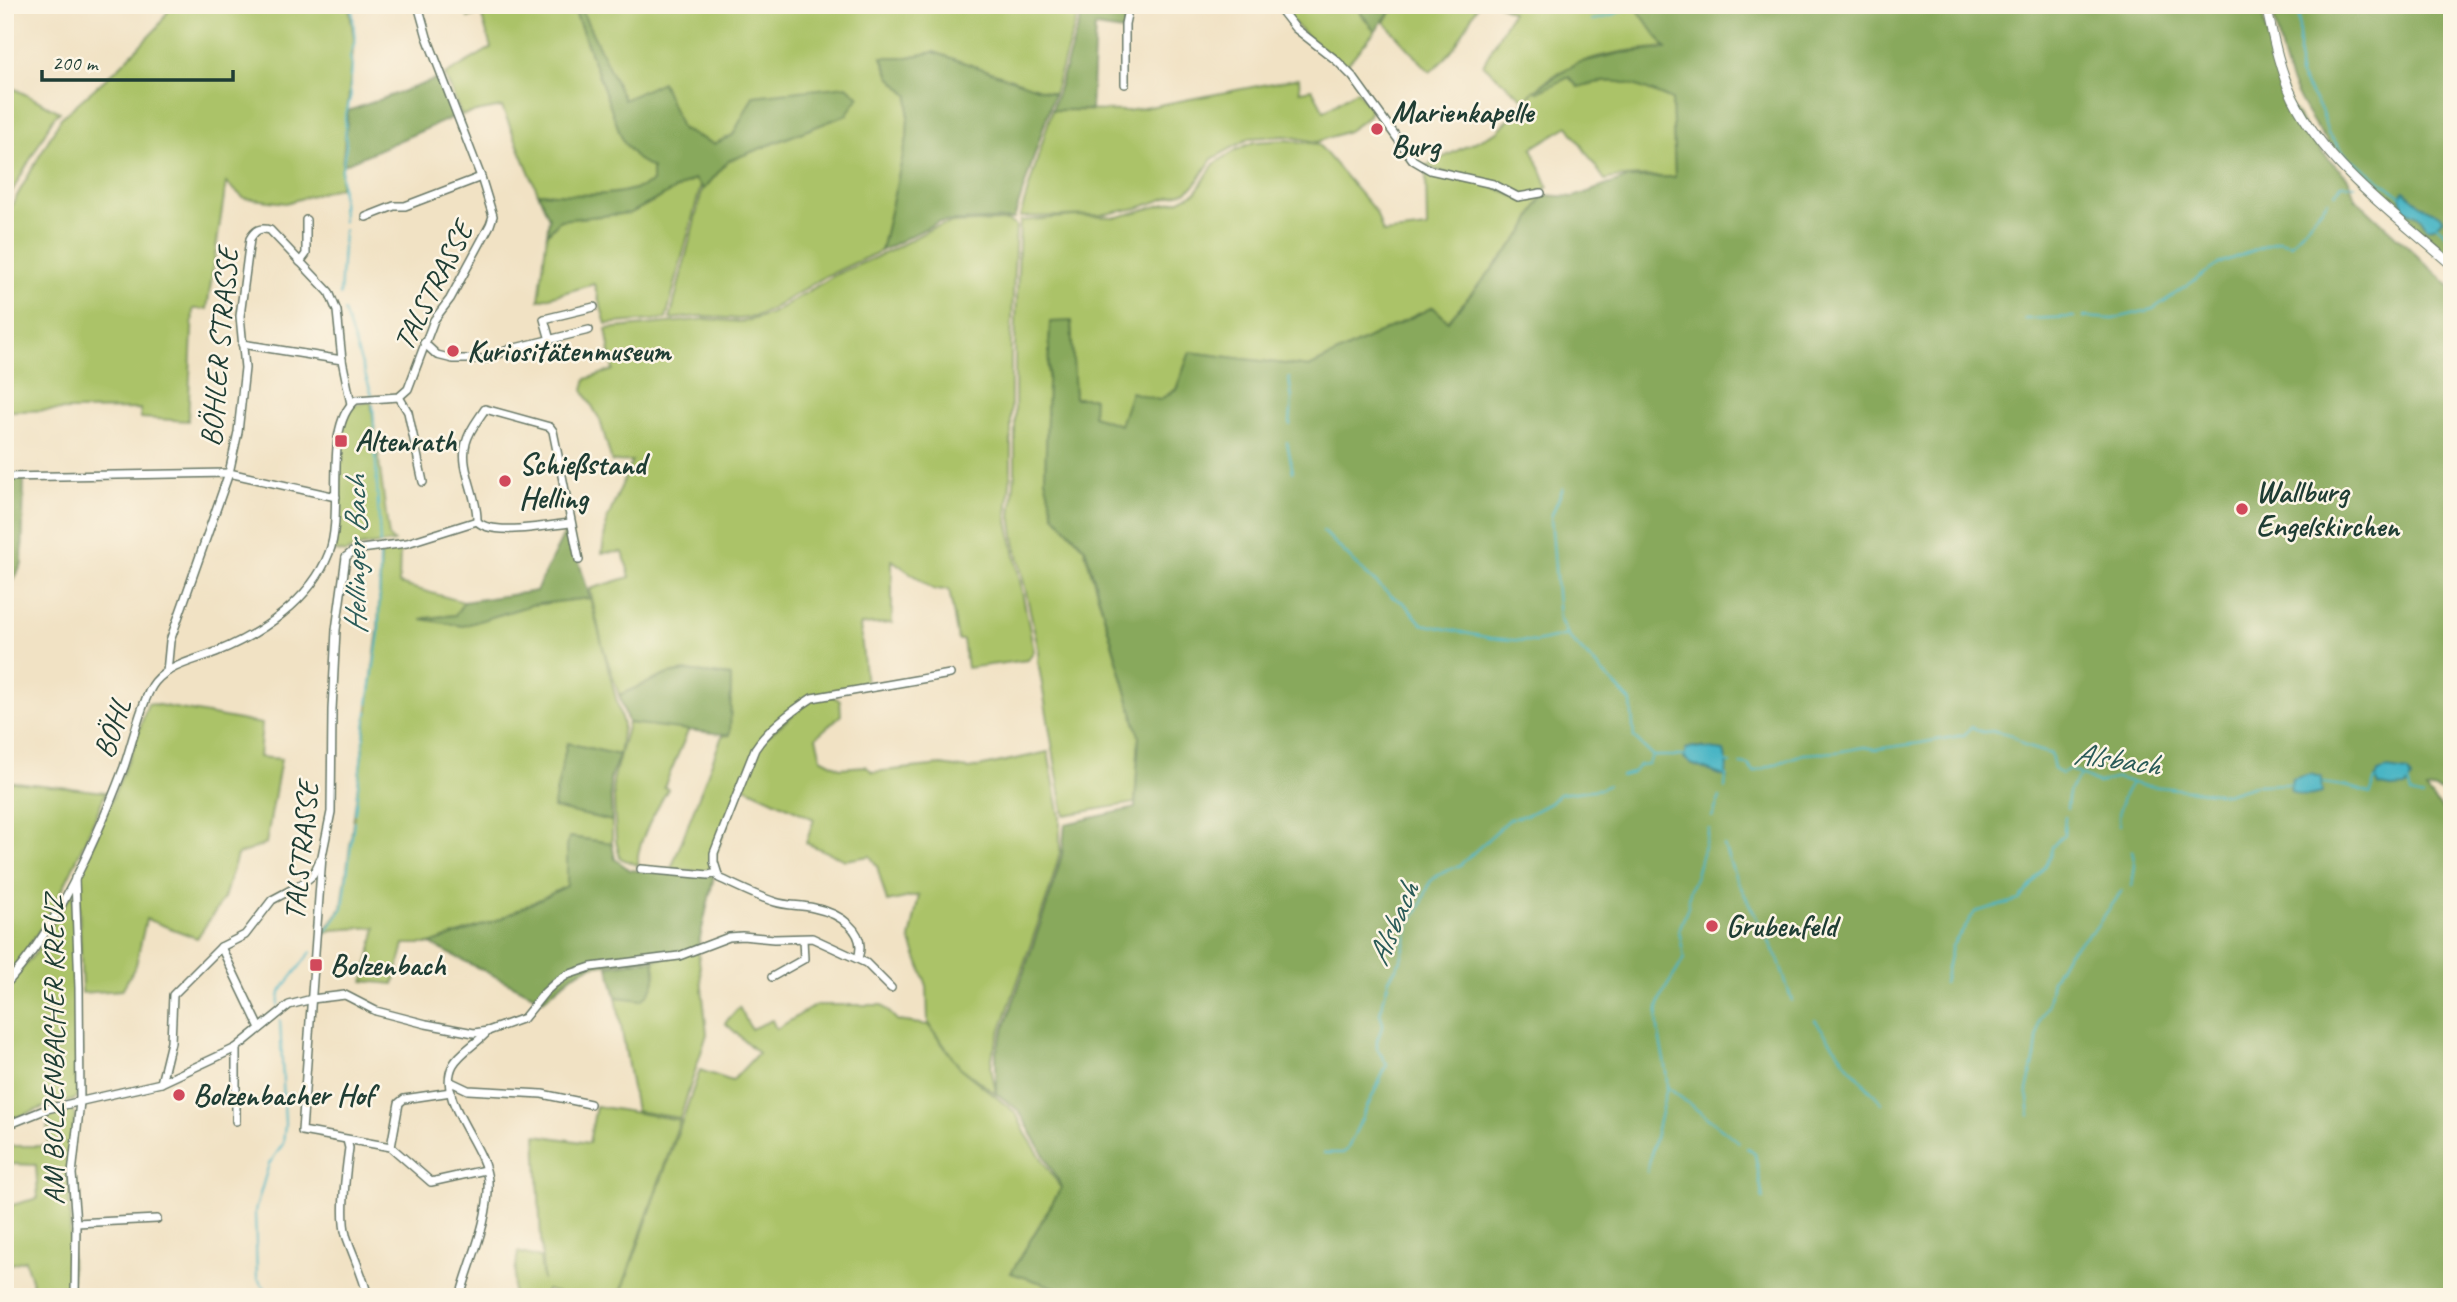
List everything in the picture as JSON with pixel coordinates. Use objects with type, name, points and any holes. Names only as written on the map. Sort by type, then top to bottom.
[{"type":"street","name":"TALSTRASSE","points":[[399,397],[408,389],[434,320],[450,299],[493,216],[481,177],[427,37],[418,5]]},
{"type":"street","points":[[1125,84],[1125,24],[1129,5]]},
{"type":"street","points":[[1277,5],[1295,28],[1353,77],[1413,160],[1430,170],[1493,184],[1518,197],[1541,193]]},
{"type":"street","points":[[2266,5],[2284,75],[2310,128],[2355,178],[2452,265]]},
{"type":"street","points":[[366,217],[394,206],[405,206],[481,177]]},
{"type":"street","points":[[306,220],[306,254],[300,262],[329,292],[335,303],[351,404]]},
{"type":"street","name":"BÖHLER STRASSE","points":[[167,671],[170,641],[229,473],[242,407],[245,368],[240,310],[250,239],[260,229],[270,230],[300,262]]},
{"type":"street","points":[[550,340],[544,319],[594,307]]},
{"type":"street","points":[[424,343],[437,355],[453,359],[486,359],[511,349],[589,330]]},
{"type":"street","points":[[242,344],[342,360]]},
{"type":"street","points":[[423,482],[408,412],[399,397],[356,400],[342,419],[338,431],[336,497],[330,552],[346,557],[352,552],[429,538],[477,521]]},
{"type":"street","points":[[477,521],[476,501],[466,471],[465,445],[473,426],[485,409],[551,429],[579,560]]},
{"type":"street","points":[[229,473],[336,497]]},
{"type":"street","name":"BÖHLER STRASSE","points":[[5,477],[229,473]]},
{"type":"street","points":[[477,521],[486,527],[507,529],[570,523]]},
{"type":"street","name":"BÖHL","points":[[5,985],[39,942],[75,876],[123,768],[154,683],[167,671],[225,648],[286,609],[316,579],[330,552]]},
{"type":"street","name":"TALSTRASSE","points":[[346,557],[336,630],[331,812],[321,856],[302,1132],[347,1140]]},
{"type":"street","points":[[858,958],[862,948],[859,935],[843,920],[814,908],[777,903],[719,878],[714,862],[715,853],[755,749],[761,740],[803,704],[811,698],[950,674]]},
{"type":"street","points":[[161,1083],[170,1042],[173,995],[221,947],[245,935],[272,900],[313,875],[321,856]]},
{"type":"street","points":[[641,869],[717,873]]},
{"type":"street","name":"AM BOLZENBACHER KREUZ","points":[[75,876],[80,1102],[72,1174],[76,1223],[75,1297]]},
{"type":"street","points":[[5,1126],[47,1109],[161,1083],[236,1048],[289,1005],[312,999],[345,995],[376,1011],[417,1022],[474,1033],[488,1031],[524,1018],[555,982],[591,967],[679,956],[729,937],[812,938],[858,958],[874,969],[891,988]]},
{"type":"street","points":[[772,977],[804,959],[803,939]]},
{"type":"street","points":[[221,947],[260,1028]]},
{"type":"street","points":[[460,1297],[483,1221],[488,1181],[481,1157],[453,1103],[450,1082],[452,1067],[457,1059],[488,1031]]},
{"type":"street","points":[[236,1048],[236,1121]]},
{"type":"street","points":[[450,1082],[468,1090],[542,1094],[590,1104]]},
{"type":"street","points":[[391,1147],[399,1103],[404,1099],[451,1092]]},
{"type":"street","points":[[368,1297],[364,1278],[345,1233],[349,1147],[347,1140],[391,1147],[431,1182],[485,1170]]},
{"type":"street","name":"AM BOLZENBACHER KREUZ","points":[[76,1223],[157,1219]]},
{"type":"green space","points":[[172,5],[349,5],[354,40],[340,187],[286,203],[244,198],[226,183],[207,309],[193,309],[188,421],[141,418],[140,409],[7,411],[5,217],[61,118],[119,67],[157,28]]},
{"type":"green space","points":[[465,5],[576,5],[575,12],[623,141],[637,159],[652,168],[652,182],[611,193],[538,193],[502,107],[461,115],[445,75],[491,48],[481,13],[468,18]]},
{"type":"green space","points":[[578,5],[1081,5],[1054,94],[934,52],[908,57],[882,57],[890,77],[909,96],[907,138],[881,251],[826,276],[754,317],[739,319],[702,316],[670,319],[703,187],[705,188],[728,161],[846,115],[754,96],[733,135],[714,144],[624,100]]},
{"type":"green space","points":[[1085,5],[1128,5],[1124,31],[1095,27],[1091,110],[1052,110]]},
{"type":"green space","points":[[1278,5],[1354,5],[1375,31],[1345,67],[1306,36]]},
{"type":"green space","points":[[1354,5],[1395,5],[1375,31]]},
{"type":"green space","points":[[1397,5],[1478,5],[1452,49],[1430,72],[1384,22]]},
{"type":"green space","points":[[1499,5],[1634,5],[1666,47],[1626,51],[1590,59],[1556,74],[1525,100],[1483,65],[1512,12]]},
{"type":"green space","points":[[1634,5],[2260,5],[2275,68],[2291,106],[2322,152],[2348,178],[2355,198],[2452,288],[2452,797],[2435,789],[2426,790],[2445,813],[2452,813],[2452,1297],[1085,1297],[1011,1273],[1062,1187],[1019,1111],[996,1093],[996,1052],[1052,890],[1062,854],[1065,824],[1135,808],[1139,736],[1085,548],[1054,515],[1045,479],[1050,322],[1071,321],[1075,398],[1094,398],[1093,416],[1120,425],[1131,392],[1159,400],[1176,390],[1190,352],[1309,367],[1433,307],[1448,321],[1524,232],[1543,195],[1574,197],[1627,178],[1675,177],[1672,100],[1626,83],[1592,83],[1578,87],[1569,77],[1538,92],[1535,90],[1577,63],[1621,53],[1666,49]],"holes":[[[1702,747],[1726,777],[1691,764],[1686,749]]]},
{"type":"green space","points":[[2271,5],[2452,5],[2452,257],[2382,198],[2320,132],[2303,107],[2290,79]]},
{"type":"green space","points":[[580,7],[624,100],[662,82],[682,130],[714,144],[733,135],[753,96],[847,86],[859,97],[846,115],[728,161],[704,189],[694,179],[631,213],[560,220],[547,234],[549,218],[538,193],[612,193],[652,182],[652,168],[637,159],[623,141],[575,11]]},
{"type":"green space","points":[[934,52],[1054,94],[1014,219],[938,222],[881,251],[907,138],[909,96],[890,77],[882,57],[908,57]]},
{"type":"green space","points":[[1569,77],[1578,87],[1592,83],[1626,83],[1672,100],[1675,177],[1630,176],[1605,180],[1568,126],[1532,148],[1548,187],[1535,195],[1518,196],[1425,166],[1498,131],[1535,90],[1538,92]]},
{"type":"green space","points":[[440,78],[456,116],[343,165],[348,111]]},
{"type":"green space","points":[[1299,78],[1300,91],[1312,89],[1324,111],[1357,90],[1371,110],[1368,117],[1348,131],[1317,142],[1286,136],[1250,138],[1212,159],[1195,185],[1187,191],[1138,208],[1100,215],[1020,217],[1052,110],[1128,111]]},
{"type":"green space","points":[[5,84],[60,112],[54,117],[5,204]]},
{"type":"green space","points":[[1285,140],[1318,144],[1376,212],[1383,233],[1427,228],[1426,176],[1429,171],[1479,180],[1518,198],[1543,195],[1524,232],[1448,321],[1433,307],[1309,367],[1190,352],[1176,389],[1120,425],[1092,416],[1075,398],[1071,322],[1050,322],[1045,479],[1054,515],[1084,548],[1139,736],[1135,803],[1064,815],[1038,661],[1039,652],[1011,516],[1015,472],[1015,344],[1020,221],[1076,216],[1118,217],[1180,200],[1196,192],[1214,164],[1236,150],[1254,142]]},
{"type":"green space","points":[[695,179],[701,185],[666,319],[606,324],[594,284],[539,300],[547,234],[560,220],[631,213]]},
{"type":"green space","points":[[1008,221],[1016,226],[1011,344],[1011,472],[1007,516],[1034,651],[1028,660],[967,668],[963,640],[958,640],[949,589],[934,590],[892,560],[892,623],[860,625],[866,685],[812,697],[761,739],[710,868],[705,872],[671,869],[722,736],[730,735],[731,676],[687,671],[668,674],[619,695],[602,644],[590,589],[630,577],[623,552],[602,553],[607,520],[632,461],[612,462],[600,420],[583,390],[586,379],[613,370],[606,329],[707,319],[741,322],[754,319],[772,313],[837,274],[890,251],[934,227],[953,223]]},
{"type":"green space","points":[[371,401],[389,537],[394,542],[358,547],[345,553],[333,550],[340,495],[341,438],[353,405]]},
{"type":"green space","points":[[5,429],[8,430],[10,477],[24,479],[22,564],[5,597]]},
{"type":"green space","points":[[568,526],[590,598],[531,605],[463,626],[421,619],[455,615],[464,602],[536,591]]},
{"type":"green space","points":[[400,547],[399,584],[464,602],[455,615],[424,618],[463,626],[531,605],[590,598],[623,725],[619,755],[567,743],[553,808],[612,821],[612,843],[570,837],[567,846],[567,886],[500,919],[430,944],[404,944],[394,984],[364,981],[376,927],[332,930],[320,937],[342,907],[378,630],[381,549]]},
{"type":"green space","points":[[687,671],[731,676],[730,735],[628,723],[619,695],[668,674]]},
{"type":"green space","points":[[833,696],[840,701],[841,715],[816,737],[821,758],[840,768],[865,766],[873,772],[941,765],[969,769],[1048,752],[1060,817],[1060,852],[1050,889],[993,1052],[991,1067],[996,1094],[960,1067],[928,1023],[927,986],[910,939],[919,895],[887,902],[877,866],[870,856],[845,860],[806,843],[814,819],[741,785],[762,741],[812,699]]},
{"type":"green space","points":[[148,703],[262,724],[259,757],[281,759],[266,844],[237,855],[224,898],[197,938],[146,919],[136,965],[122,990],[82,993],[78,879],[133,749]]},
{"type":"green space","points":[[628,723],[689,729],[664,787],[668,789],[643,838],[639,849],[639,866],[620,858],[616,841],[613,781]]},
{"type":"green space","points":[[567,743],[619,755],[610,780],[612,821],[553,808]]},
{"type":"green space","points":[[5,781],[106,792],[75,864],[50,912],[22,956],[5,976]]},
{"type":"green space","points":[[569,837],[612,843],[615,859],[630,870],[714,876],[698,947],[678,954],[591,966],[573,975],[543,1000],[430,944],[500,919],[567,886]]},
{"type":"green space","points":[[72,892],[78,1094],[74,1100],[5,1122],[5,989],[37,951]]},
{"type":"green space","points":[[698,950],[707,1034],[680,1118],[636,1111],[616,997],[642,1000],[654,960]]},
{"type":"green space","points":[[654,960],[654,982],[647,996],[642,1000],[616,997],[608,966]]},
{"type":"green space","points":[[816,1005],[882,1005],[898,1021],[928,1025],[960,1068],[1016,1113],[1026,1134],[1061,1188],[1011,1273],[1085,1297],[620,1297],[700,1070],[732,1081],[758,1053],[725,1023],[739,1007],[751,1029],[772,1020],[776,1029]]},
{"type":"green space","points":[[596,1106],[680,1120],[619,1297],[572,1297],[546,1290],[543,1297],[512,1297],[518,1252],[540,1258],[543,1281],[536,1135],[589,1143]]},
{"type":"green space","points":[[71,1109],[75,1115],[69,1174],[72,1297],[36,1297],[25,1260],[5,1266],[5,1207],[38,1198],[36,1165],[9,1164],[9,1146],[48,1146],[48,1114]]},
{"type":"water","points":[[2404,191],[2444,219],[2434,227],[2427,228],[2420,217],[2405,210],[2401,198]]},
{"type":"water","points":[[1693,747],[1724,751],[1726,777],[1691,764],[1684,758],[1686,749]]},
{"type":"water","points":[[2387,769],[2408,772],[2411,779],[2406,787],[2379,786],[2376,779],[2378,772]]},
{"type":"water","points":[[2310,774],[2321,777],[2322,793],[2301,795],[2290,790],[2292,779]]},
{"type":"waterway","name":"Hellinger Bach","points":[[343,222],[341,174],[346,146],[345,118],[351,95],[350,57],[355,41],[352,5]]},
{"type":"waterway","points":[[1591,20],[1638,5]]},
{"type":"waterway","points":[[2299,5],[2299,75],[2321,110],[2328,134],[2344,153],[2402,197]]},
{"type":"waterway","points":[[2335,193],[2342,185],[2354,185]]},
{"type":"waterway","points":[[2084,317],[2113,319],[2153,309],[2220,263],[2279,241],[2291,244],[2328,201]]},
{"type":"waterway","points":[[2436,225],[2452,240]]},
{"type":"waterway","name":"Hellinger Bach","points":[[340,295],[344,230]]},
{"type":"waterway","name":"Hellinger Bach","points":[[344,311],[372,395]]},
{"type":"waterway","points":[[2025,319],[2074,317]]},
{"type":"waterway","points":[[1289,378],[1292,399],[1290,425]]},
{"type":"waterway","name":"Hellinger Bach","points":[[373,405],[380,544]]},
{"type":"waterway","points":[[1287,442],[1293,472]]},
{"type":"waterway","points":[[1563,488],[1551,517],[1559,618],[1567,635]]},
{"type":"waterway","points":[[1323,531],[1366,574],[1391,596],[1404,603],[1422,624],[1490,638],[1536,642],[1567,635],[1631,702],[1634,738],[1653,756]]},
{"type":"waterway","name":"Hellinger Bach","points":[[368,704],[379,633],[380,549]]},
{"type":"waterway","name":"Hellinger Bach","points":[[355,813],[367,711]]},
{"type":"waterway","name":"Alsbach","points":[[1740,764],[1748,765],[1754,772],[1803,754],[1920,743],[1964,735],[1972,727],[1982,732],[1995,731],[2012,735],[2025,746],[2051,754],[2054,769],[2061,774],[2069,769],[2098,783],[2118,778],[2139,785],[2226,794],[2255,785],[2290,784]]},
{"type":"waterway","name":"Alsbach","points":[[1621,776],[1633,773],[1639,765],[1648,764],[1653,756],[1684,756]]},
{"type":"waterway","name":"Alsbach","points":[[1724,762],[1731,763]]},
{"type":"waterway","points":[[1725,788],[1726,775]]},
{"type":"waterway","points":[[2067,809],[2070,791],[2081,776]]},
{"type":"waterway","name":"Alsbach","points":[[2323,783],[2370,794],[2376,780]]},
{"type":"waterway","name":"Alsbach","points":[[2408,782],[2411,794],[2423,797]]},
{"type":"waterway","points":[[2120,825],[2121,803],[2131,783]]},
{"type":"waterway","name":"Alsbach","points":[[1324,1153],[1343,1153],[1347,1150],[1387,1065],[1377,1048],[1383,1024],[1380,1013],[1389,979],[1401,960],[1410,923],[1430,882],[1438,875],[1460,865],[1510,819],[1527,815],[1550,803],[1559,794],[1601,789],[1608,785]]},
{"type":"waterway","points":[[1712,817],[1720,797]]},
{"type":"waterway","points":[[1944,983],[1952,946],[1975,912],[2019,900],[2035,881],[2051,855],[2052,847],[2064,834],[2065,817]]},
{"type":"waterway","name":"Hellinger Bach","points":[[320,940],[343,908],[354,821]]},
{"type":"waterway","points":[[1647,1172],[1667,1087],[1658,1029],[1659,1006],[1662,995],[1684,958],[1679,930],[1688,907],[1690,890],[1709,828]]},
{"type":"waterway","points":[[1724,846],[1735,876],[1779,961],[1792,1001]]},
{"type":"waterway","points":[[2132,851],[2135,865],[2132,886]]},
{"type":"waterway","points":[[2030,1116],[2027,1090],[2035,1057],[2039,1022],[2048,1005],[2052,980],[2067,953],[2094,930],[2122,891]]},
{"type":"waterway","name":"Hellinger Bach","points":[[278,1005],[280,992],[311,952]]},
{"type":"waterway","name":"Hellinger Bach","points":[[272,1297],[257,1278],[255,1211],[269,1164],[283,1144],[285,1124],[280,1020]]},
{"type":"waterway","points":[[1815,1020],[1848,1065],[1882,1103]]},
{"type":"waterway","points":[[1667,1087],[1739,1142]]},
{"type":"waterway","points":[[1747,1148],[1755,1154],[1763,1199]]},
{"type":"place","name":"Marienkapelle Burg","points":[[1377,129]]},
{"type":"place","name":"Kuriositätenmuseum","points":[[453,351]]},
{"type":"place","name":"Altenrath","points":[[341,441]]},
{"type":"place","name":"Schießstand Helling","points":[[505,481]]},
{"type":"place","name":"Wallburg Engelskirchen","points":[[2242,509]]},
{"type":"place","name":"Grubenfeld","points":[[1712,926]]},
{"type":"place","name":"Bolzenbach","points":[[316,965]]},
{"type":"place","name":"Bolzenbacher Hof","points":[[179,1095]]}]
